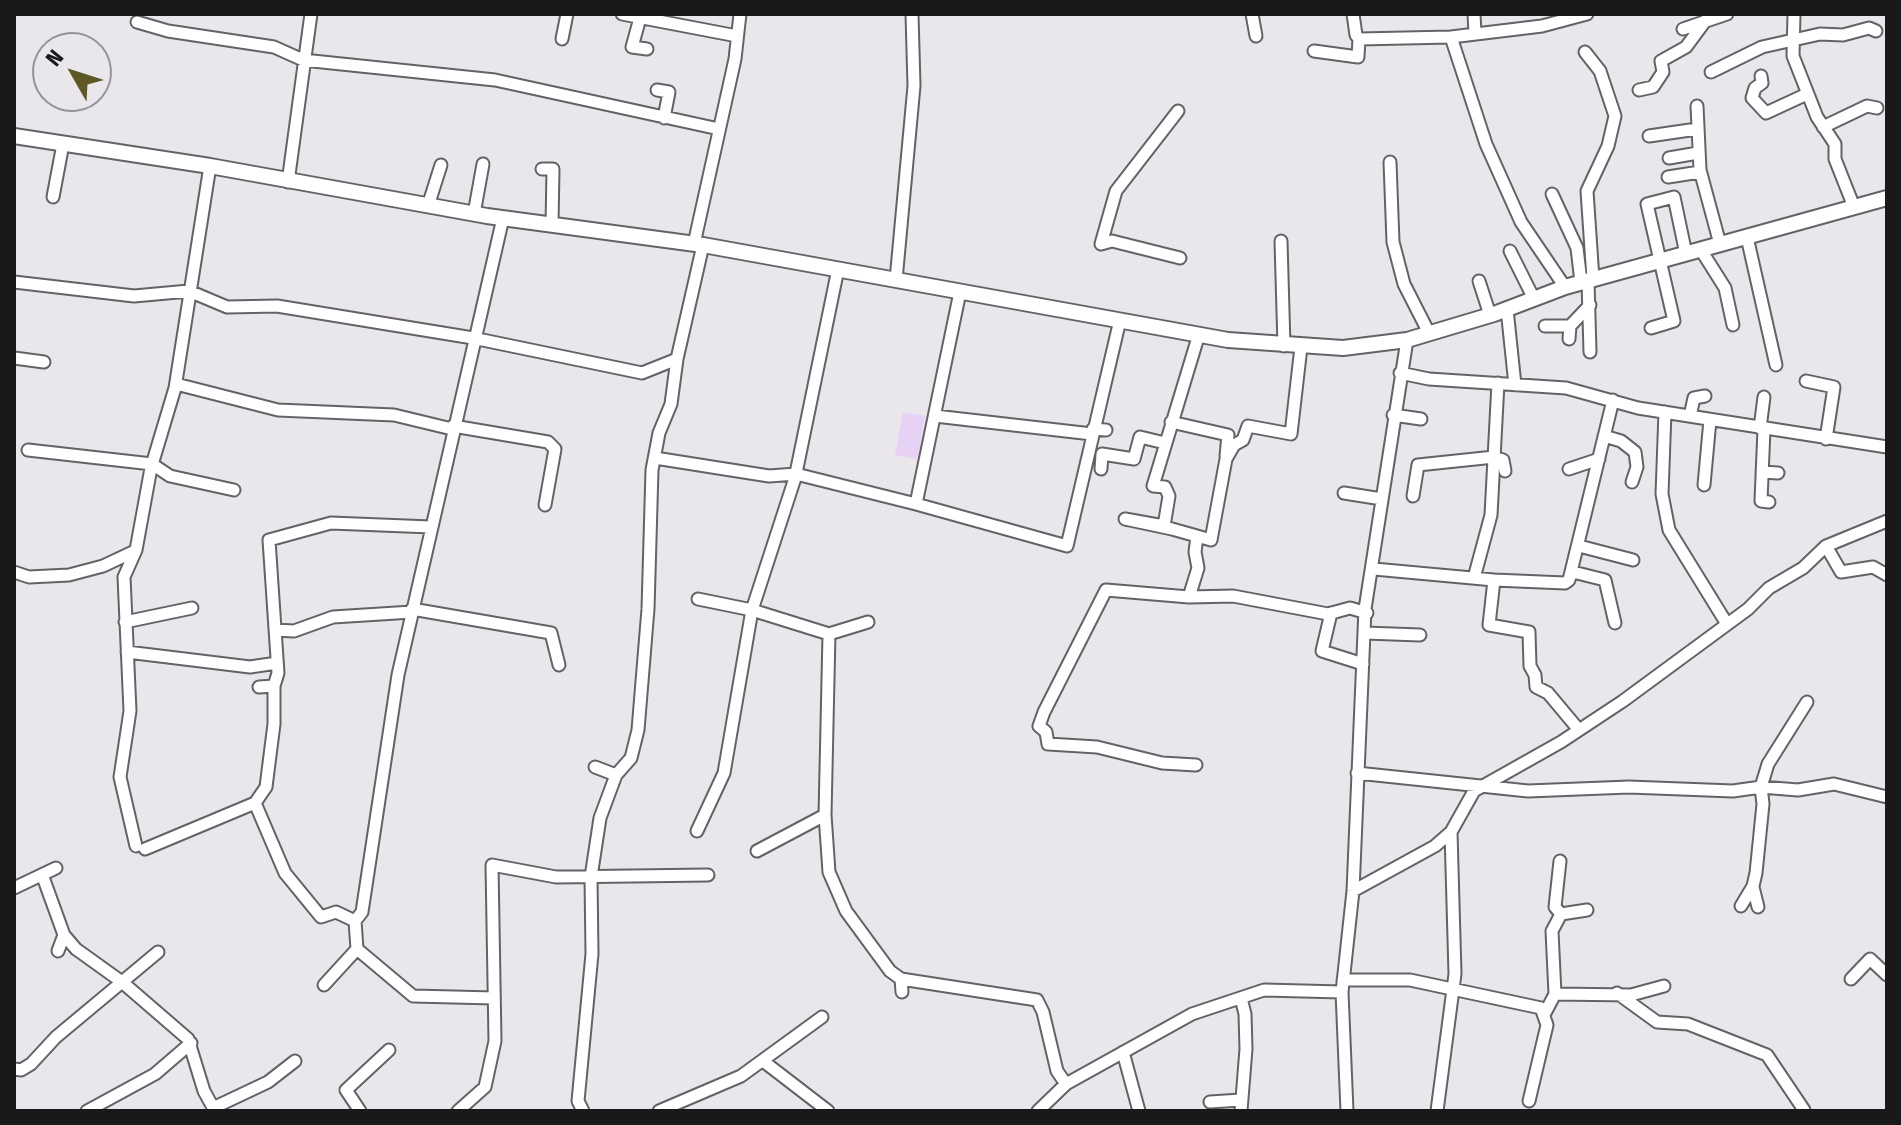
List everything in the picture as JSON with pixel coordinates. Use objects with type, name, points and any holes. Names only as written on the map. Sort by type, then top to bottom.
[{"type":"main road","points":[[14,136],[210,166],[474,214],[699,244],[1199,334],[1301,347],[1343,348],[1407,340],[1490,315],[1565,287],[1887,198]]},
{"type":"street","points":[[288,182],[311,14]]},
{"type":"street","points":[[562,39],[567,14]]},
{"type":"street","points":[[622,14],[737,36]]},
{"type":"street","points":[[583,1111],[578,1101],[592,954],[591,877],[600,818],[616,775],[631,758],[638,730],[655,458],[671,404],[740,14]]},
{"type":"street","points":[[896,280],[914,86],[912,14]]},
{"type":"street","points":[[1252,14],[1256,36]]},
{"type":"street","points":[[1314,51],[1358,57],[1359,39],[1353,14]]},
{"type":"street","points":[[1474,14],[1475,33]]},
{"type":"street","points":[[1359,39],[1451,37],[1542,26],[1587,14]]},
{"type":"street","points":[[1683,29],[1727,14]]},
{"type":"street","points":[[1794,14],[1793,56],[1807,94],[1835,144],[1835,159],[1854,207]]},
{"type":"street","points":[[640,18],[632,47],[647,49]]},
{"type":"street","points":[[1639,90],[1653,87],[1663,72],[1661,61],[1686,47],[1706,20]]},
{"type":"street","points":[[137,22],[168,31],[274,47],[303,60],[495,80],[719,129]]},
{"type":"street","points":[[1711,72],[1762,47],[1792,43],[1820,34],[1843,35],[1869,28],[1876,31]]},
{"type":"street","points":[[1451,37],[1486,144],[1521,222],[1565,287]]},
{"type":"street","points":[[1585,52],[1600,71],[1615,116],[1608,146],[1587,191],[1590,352]]},
{"type":"street","points":[[1761,76],[1762,83],[1755,88],[1752,98],[1766,113],[1807,94]]},
{"type":"street","points":[[657,90],[669,92],[664,118]]},
{"type":"street","points":[[1697,106],[1700,172],[1720,244]]},
{"type":"street","points":[[1823,127],[1867,106],[1877,108]]},
{"type":"street","points":[[1178,111],[1116,191],[1101,244],[1112,241],[1180,258]]},
{"type":"street","points":[[1649,136],[1697,129]]},
{"type":"street","points":[[53,197],[63,144]]},
{"type":"street","points":[[1669,158],[1698,153]]},
{"type":"street","points":[[1390,162],[1393,242],[1404,284],[1429,333]]},
{"type":"street","points":[[474,214],[483,164]]},
{"type":"street","points":[[428,206],[441,165]]},
{"type":"street","points":[[210,166],[176,384],[152,464],[136,550],[124,577],[130,711],[120,777],[140,847],[255,803],[266,787],[271,758],[277,663],[269,540],[331,523],[431,527]]},
{"type":"street","points":[[542,169],[553,169],[552,225]]},
{"type":"street","points":[[1668,177],[1700,172]]},
{"type":"street","points":[[1552,194],[1577,248],[1587,281]]},
{"type":"street","points":[[1651,328],[1674,321],[1647,204],[1666,197],[1674,197],[1693,252],[1725,288],[1733,325]]},
{"type":"street","points":[[494,998],[413,996],[357,949],[355,921],[362,912],[398,675],[503,218]]},
{"type":"street","points":[[1747,237],[1776,365]]},
{"type":"street","points":[[1281,241],[1284,346]]},
{"type":"street","points":[[1510,251],[1534,299]]},
{"type":"street","points":[[697,831],[724,773],[752,610],[796,474],[838,269]]},
{"type":"street","points":[[1479,281],[1490,315]]},
{"type":"street","points":[[14,282],[134,296],[189,291],[227,307],[277,306],[473,338],[642,373],[677,359]]},
{"type":"street","points":[[916,504],[960,292]]},
{"type":"street","points":[[1545,326],[1569,333],[1590,305]]},
{"type":"street","points":[[1507,309],[1515,385]]},
{"type":"street","points":[[655,458],[769,476],[796,474],[1067,546],[1097,431],[1120,320]]},
{"type":"street","points":[[1171,422],[1228,435],[1211,540],[1125,519],[1164,526],[1169,496],[1165,487],[1153,486],[1171,422],[1199,334]]},
{"type":"street","points":[[1347,1111],[1342,986],[1353,891],[1365,633],[1393,415],[1407,340]]},
{"type":"street","points":[[1226,459],[1234,445],[1243,440],[1248,426],[1291,434],[1301,347]]},
{"type":"street","points":[[14,358],[44,362]]},
{"type":"street","points":[[1400,373],[1566,388],[1665,412],[1887,447]]},
{"type":"street","points":[[1806,381],[1834,387],[1826,439]]},
{"type":"street","points":[[1474,578],[1491,515],[1498,383]]},
{"type":"street","points":[[176,384],[278,410],[394,415],[453,428],[548,442],[555,449],[545,505]]},
{"type":"street","points":[[1690,416],[1694,398],[1705,396]]},
{"type":"street","points":[[1764,397],[1761,501],[1769,502]]},
{"type":"street","points":[[1374,569],[1565,583],[1573,572],[1613,400]]},
{"type":"street","points":[[1665,412],[1662,494],[1669,530],[1727,624]]},
{"type":"street","points":[[1393,415],[1421,419]]},
{"type":"street","points":[[935,416],[1097,431]]},
{"type":"street","points":[[1704,485],[1710,420]]},
{"type":"street","points":[[1604,436],[1621,441],[1635,452],[1637,467],[1632,482]]},
{"type":"street","points":[[1101,469],[1102,454],[1134,459],[1140,437],[1165,443]]},
{"type":"street","points":[[28,450],[152,464],[170,476],[234,490]]},
{"type":"street","points":[[1413,496],[1418,465],[1494,457],[1503,460],[1505,471]]},
{"type":"street","points":[[1569,469],[1599,459]]},
{"type":"street","points":[[1762,472],[1778,473]]},
{"type":"street","points":[[1344,493],[1382,499]]},
{"type":"street","points":[[1353,891],[1379,879],[1451,832],[1474,791],[1579,730],[1727,624],[1769,588],[1803,568],[1826,546],[1887,521]]},
{"type":"street","points":[[1185,532],[1197,536],[1195,552],[1198,568],[1189,597]]},
{"type":"street","points":[[1579,546],[1633,560]]},
{"type":"street","points":[[1826,546],[1841,572],[1873,567],[1887,575]]},
{"type":"street","points":[[14,572],[29,577],[69,575],[103,566],[136,550]]},
{"type":"street","points":[[1573,572],[1605,580],[1615,623]]},
{"type":"street","points":[[1494,580],[1489,625],[1529,632],[1530,666],[1536,687],[1548,693],[1579,730]]},
{"type":"street","points":[[1196,765],[1162,763],[1097,747],[1048,744],[1046,732],[1039,726],[1106,590],[1189,597],[1233,596],[1331,613],[1350,608],[1367,613]]},
{"type":"street","points":[[698,599],[752,610],[829,634],[868,622]]},
{"type":"street","points":[[125,622],[192,608]]},
{"type":"street","points":[[275,630],[294,631],[333,617],[412,611],[551,633],[559,665]]},
{"type":"street","points":[[1331,613],[1322,651],[1363,664]]},
{"type":"street","points":[[1365,633],[1420,635]]},
{"type":"street","points":[[829,634],[825,815],[829,872],[846,911],[890,971],[901,979],[1037,1000],[1043,1012],[1057,1071],[1066,1084]]},
{"type":"street","points":[[127,652],[250,667],[277,663]]},
{"type":"street","points":[[259,687],[274,686]]},
{"type":"street","points":[[1758,907],[1753,886],[1763,804],[1761,787],[1768,764],[1807,702]]},
{"type":"street","points":[[595,767],[616,775]]},
{"type":"street","points":[[1357,773],[1528,791],[1629,787],[1702,792],[1761,787],[1798,790],[1834,784],[1887,797]]},
{"type":"street","points":[[255,803],[285,873],[321,917],[336,912],[355,921]]},
{"type":"street","points":[[757,851],[825,815]]},
{"type":"street","points":[[1437,1111],[1453,989],[1455,897],[1451,832]]},
{"type":"street","points":[[1560,861],[1555,907],[1561,914]]},
{"type":"street","points":[[458,1111],[485,1087],[495,1041],[492,865],[556,877],[708,875]]},
{"type":"street","points":[[14,888],[43,877],[56,868]]},
{"type":"street","points":[[43,877],[64,935],[76,949],[167,1018],[191,1043],[204,1091],[214,1109],[268,1082],[295,1061]]},
{"type":"street","points":[[1741,906],[1753,886]]},
{"type":"street","points":[[1561,914],[1587,910]]},
{"type":"street","points":[[1545,1013],[1555,994],[1552,931],[1561,914]]},
{"type":"street","points":[[58,951],[64,935]]},
{"type":"street","points":[[324,985],[357,949]]},
{"type":"street","points":[[14,1069],[21,1070],[31,1064],[56,1037],[158,952]]},
{"type":"street","points":[[1851,979],[1870,959],[1887,975]]},
{"type":"street","points":[[901,979],[902,992]]},
{"type":"street","points":[[1038,1111],[1066,1084],[1192,1014],[1264,990],[1410,980],[1523,1001],[1541,1008],[1547,1025],[1529,1101]]},
{"type":"street","points":[[1555,994],[1631,995],[1664,986]]},
{"type":"street","points":[[1617,993],[1657,1022],[1688,1024],[1756,1048],[1767,1055],[1804,1111]]},
{"type":"street","points":[[1210,1102],[1241,1105],[1246,1049],[1245,1014],[1241,998]]},
{"type":"street","points":[[659,1111],[741,1076],[822,1017]]},
{"type":"street","points":[[87,1111],[155,1074],[191,1043]]},
{"type":"street","points":[[360,1111],[346,1090],[389,1050]]},
{"type":"street","points":[[1123,1052],[1139,1111]]},
{"type":"street","points":[[763,1061],[828,1111]]},
{"type":"shaded area","points":[[903,412],[925,416],[917,459],[895,455]]}]
